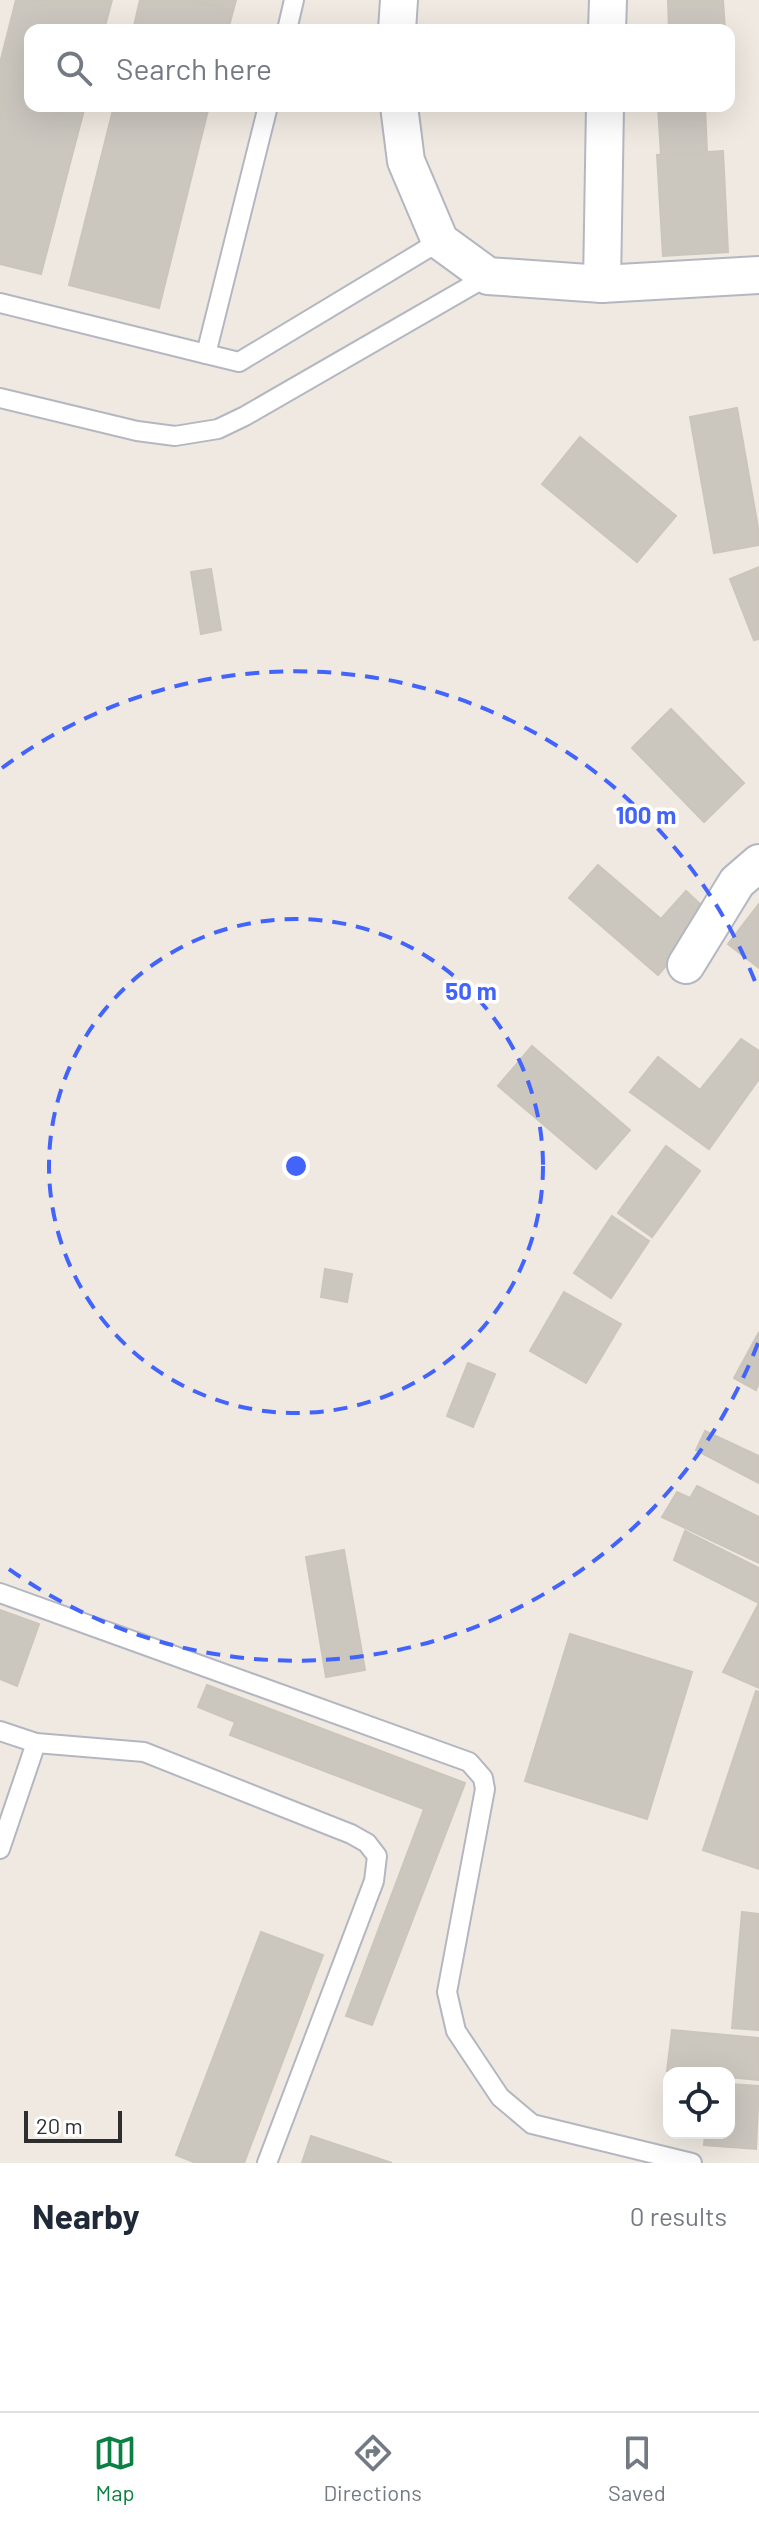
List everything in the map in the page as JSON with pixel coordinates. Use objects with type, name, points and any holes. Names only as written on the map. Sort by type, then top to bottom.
[{"type":"street","points":[[397,24],[399,0]]},
{"type":"street","points":[[607,24],[608,0]]},
{"type":"street","points":[[400,112],[406,161],[440,241],[488,276],[602,284],[759,275]]},
{"type":"street","points":[[602,284],[605,112]]},
{"type":"street","points":[[686,965],[737,882],[759,863]]},
{"type":"lane","points":[[288,24],[294,0]]},
{"type":"lane","points":[[206,354],[266,112]]},
{"type":"lane","points":[[0,303],[239,362],[440,241]]},
{"type":"lane","points":[[0,398],[137,431],[175,436],[218,429],[488,276]]},
{"type":"lane","points":[[0,1593],[469,1762],[483,1778],[485,1789],[447,1992],[456,2031],[500,2097],[532,2124],[692,2163]]},
{"type":"lane","points":[[0,1731],[36,1743],[144,1752],[351,1834],[367,1843],[377,1856],[374,1881],[267,2163]]},
{"type":"lane","points":[[0,1849],[36,1743]]},
{"type":"building","points":[[16,0],[112,0],[106,24],[24,24],[24,112],[83,112],[41,274],[0,264],[0,63]]},
{"type":"building","points":[[140,0],[188,0],[233,11],[230,24],[134,24]]},
{"type":"building","points":[[188,0],[236,0],[233,11]]},
{"type":"building","points":[[668,0],[723,0],[725,24],[669,24]]},
{"type":"building","points":[[112,112],[208,112],[159,308],[69,285]]},
{"type":"building","points":[[658,112],[705,112],[707,152],[661,155]]},
{"type":"building","points":[[723,151],[728,252],[663,256],[657,155]]},
{"type":"building","points":[[737,408],[759,545],[714,553],[690,417]]},
{"type":"building","points":[[580,437],[676,516],[637,562],[542,484]]},
{"type":"building","points":[[759,567],[759,639],[754,640],[730,579]]},
{"type":"building","points":[[211,569],[221,630],[201,634],[191,572]]},
{"type":"building","points":[[671,709],[744,783],[704,822],[632,748]]},
{"type":"building","points":[[598,865],[661,919],[686,891],[711,914],[658,975],[569,898]]},
{"type":"building","points":[[759,904],[759,968],[728,944]]},
{"type":"building","points":[[741,1039],[759,1051],[759,1079],[709,1149],[630,1092],[658,1057],[700,1090]]},
{"type":"building","points":[[532,1046],[630,1130],[596,1169],[498,1086]]},
{"type":"building","points":[[666,1146],[700,1171],[652,1237],[618,1213]]},
{"type":"building","points":[[612,1216],[649,1241],[611,1298],[574,1273]]},
{"type":"building","points":[[325,1269],[352,1274],[347,1302],[321,1297]]},
{"type":"building","points":[[564,1292],[621,1324],[586,1383],[530,1351]]},
{"type":"building","points":[[759,1332],[759,1383],[756,1390],[734,1378]]},
{"type":"building","points":[[468,1363],[495,1374],[473,1427],[447,1416]]},
{"type":"building","points":[[705,1431],[759,1456],[759,1483],[696,1450]]},
{"type":"building","points":[[697,1486],[759,1517],[759,1563],[662,1517],[677,1492],[690,1498]]},
{"type":"building","points":[[685,1531],[759,1568],[759,1603],[674,1560]]},
{"type":"building","points":[[344,1550],[365,1670],[326,1677],[306,1557]]},
{"type":"building","points":[[759,1603],[759,1688],[723,1672]]},
{"type":"building","points":[[0,1610],[39,1624],[17,1686],[0,1679]]},
{"type":"building","points":[[570,1634],[692,1672],[647,1819],[525,1781]]},
{"type":"building","points":[[207,1685],[465,1783],[372,2025],[346,2016],[424,1809],[230,1735],[235,1722],[198,1707]]},
{"type":"building","points":[[756,1691],[759,1692],[759,1869],[703,1850]]},
{"type":"building","points":[[742,1912],[759,1914],[759,2030],[732,2028]]},
{"type":"building","points":[[261,1932],[323,1955],[244,2163],[196,2163],[176,2155]]},
{"type":"building","points":[[672,2030],[759,2038],[759,2080],[735,2078],[735,2067],[667,2067]]},
{"type":"building","points":[[735,2084],[759,2086],[756,2149],[704,2145],[704,2139],[735,2139]]},
{"type":"building","points":[[311,2136],[392,2163],[302,2163]]}]
